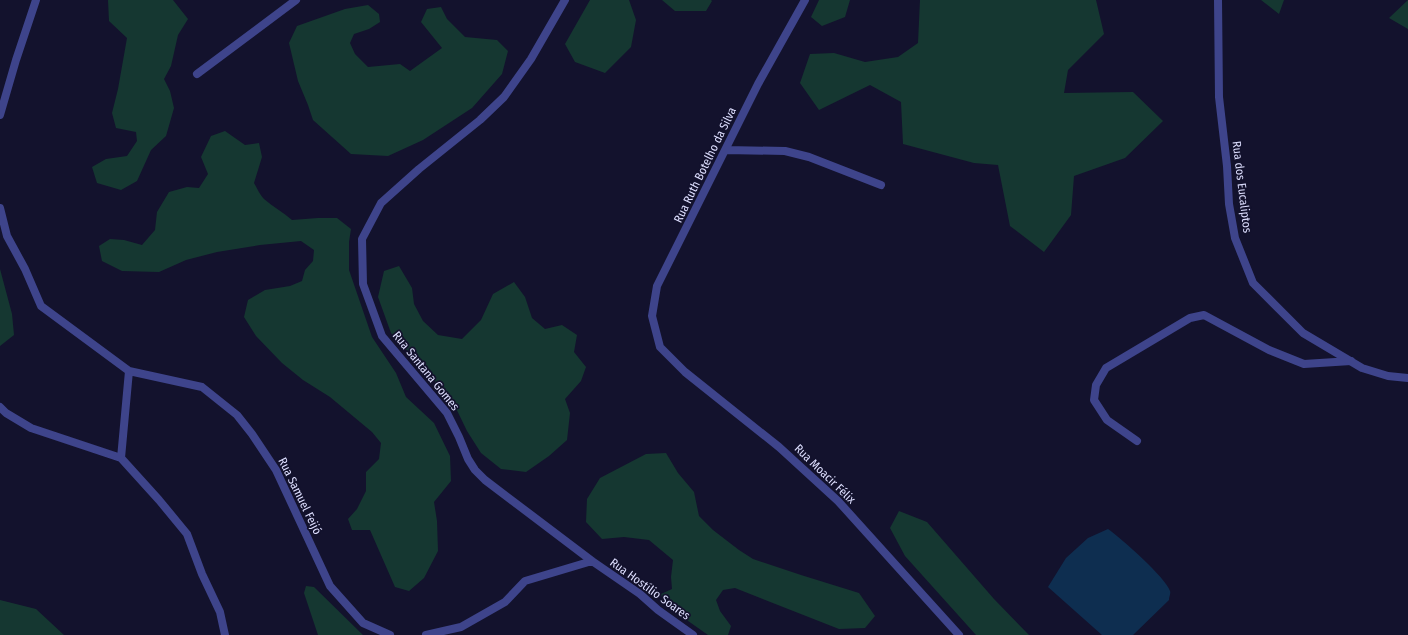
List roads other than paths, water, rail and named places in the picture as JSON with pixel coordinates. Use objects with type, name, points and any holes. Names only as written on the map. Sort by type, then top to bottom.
[{"type":"street","points":[[0,114],[36,0]]},
{"type":"street","points":[[197,74],[296,0]]},
{"type":"street","name":"Rua Santana Gomes","points":[[565,0],[531,59],[504,97],[480,120],[419,169],[381,203],[362,239],[363,284],[382,336],[447,413],[468,459],[475,470],[485,480],[592,562]]},
{"type":"street","name":"Rua Ruth Botelho da Silva","points":[[660,347],[652,316],[657,286],[758,84],[805,0]]},
{"type":"street","name":"Rua dos Eucaliptos","points":[[1218,0],[1218,97],[1227,166],[1229,204],[1235,238],[1253,283],[1303,333],[1362,368],[1388,376],[1408,378]]},
{"type":"street","points":[[726,150],[770,151],[791,153],[809,157],[881,185]]},
{"type":"street","name":"Rua Samuel Feijó","points":[[0,208],[7,236],[25,270],[41,306],[129,371],[202,388],[237,416],[252,434],[276,470],[330,586],[363,623],[390,635]]},
{"type":"street","points":[[1137,441],[1107,420],[1094,400],[1096,385],[1106,368],[1190,318],[1204,315],[1269,350],[1304,364],[1351,361]]},
{"type":"street","name":"Rua Moacir Félix","points":[[660,347],[685,372],[779,447],[838,501],[959,635]]},
{"type":"street","points":[[121,458],[129,371]]},
{"type":"street","points":[[0,407],[6,413],[31,428],[121,458],[187,534],[202,574],[220,612],[226,635]]},
{"type":"street","points":[[426,635],[461,627],[506,602],[525,581],[592,562]]},
{"type":"street","name":"Rua Hostílio Soares","points":[[592,562],[640,594],[658,610],[693,635]]},
{"type":"water","points":[[1108,529],[1152,568],[1167,585],[1170,592],[1169,600],[1133,635],[1102,635],[1048,587],[1066,558],[1088,538]]}]
